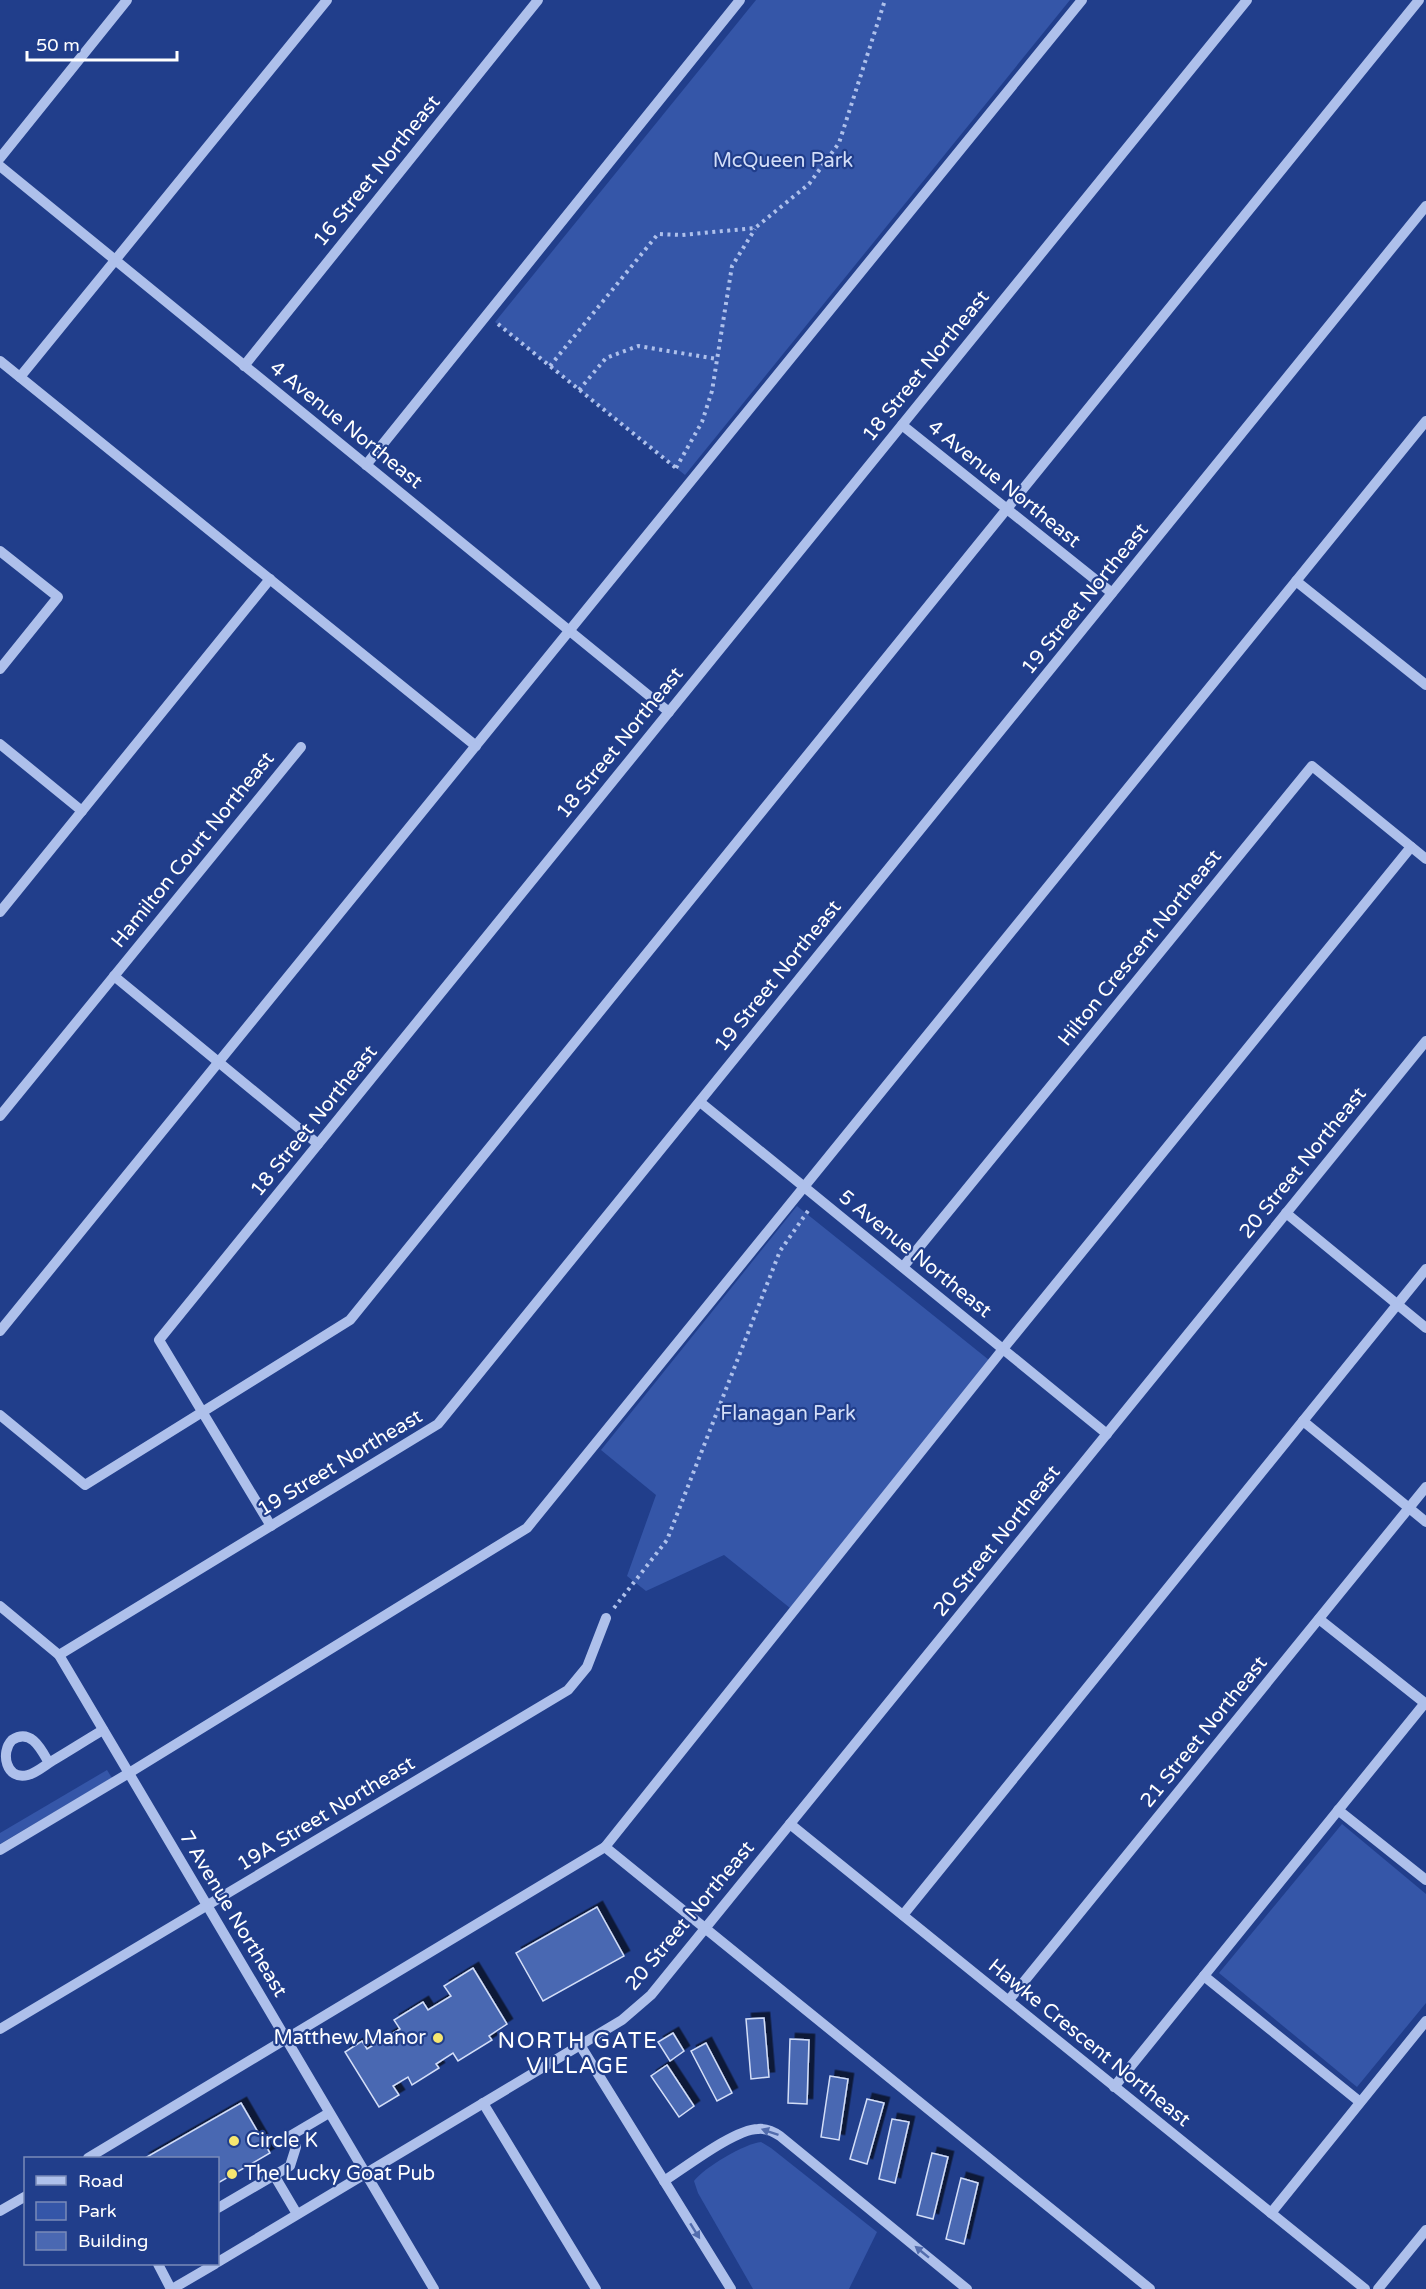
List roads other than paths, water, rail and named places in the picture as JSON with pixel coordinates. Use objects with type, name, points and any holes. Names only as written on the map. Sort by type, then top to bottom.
[{"type":"street","points":[[0,158],[127,0]]},
{"type":"street","points":[[20,377],[327,0]]},
{"type":"street","name":"16 Street Northeast","points":[[244,366],[538,0]]},
{"type":"street","points":[[366,465],[740,0]]},
{"type":"street","points":[[0,1331],[1082,0]]},
{"type":"street","name":"18 Street Northeast","points":[[271,1526],[159,1340],[1247,0]]},
{"type":"street","points":[[0,1415],[85,1485],[350,1320],[1419,0]]},
{"type":"street","name":"4 Avenue Northeast","points":[[0,166],[669,712]]},
{"type":"street","name":"19 Street Northeast","points":[[59,1655],[438,1424],[1426,206]]},
{"type":"street","points":[[0,361],[476,746]]},
{"type":"street","points":[[0,1850],[527,1528],[1426,421]]},
{"type":"street","name":"4 Avenue Northeast","points":[[902,425],[1112,593]]},
{"type":"street","points":[[0,551],[58,597],[0,669]]},
{"type":"street","points":[[0,912],[270,579]]},
{"type":"street","points":[[1296,581],[1426,685]]},
{"type":"street","points":[[0,744],[82,811]]},
{"type":"street","name":"Hamilton Court Northeast","points":[[0,1116],[301,747]]},
{"type":"street","name":"Hilton Crescent Northeast","points":[[903,1267],[1312,766],[1426,859]]},
{"type":"street","points":[[90,2157],[605,1847],[1003,1349],[1411,847]]},
{"type":"street","name":"Hamilton Court Northeast","points":[[114,976],[318,1143]]},
{"type":"street","name":"20 Street Northeast","points":[[219,2261],[622,2020],[651,1995],[1426,1041]]},
{"type":"street","name":"5 Avenue Northeast","points":[[700,1102],[1107,1434]]},
{"type":"street","points":[[1286,1213],[1426,1328]]},
{"type":"street","points":[[903,1915],[1426,1269]]},
{"type":"street","points":[[1303,1421],[1426,1522]]},
{"type":"street","name":"21 Street Northeast","points":[[1009,2000],[1426,1487]]},
{"type":"street","name":"7 Avenue Northeast","points":[[0,1606],[59,1655],[434,2289]]},
{"type":"street","name":"19A Street Northeast","points":[[0,2029],[568,1690],[587,1667],[606,1618]]},
{"type":"street","points":[[1114,2087],[1425,1704],[1319,1619]]},
{"type":"street","points":[[49,1763],[103,1730]]},
{"type":"street","points":[[1338,1810],[1426,1881]]},
{"type":"street","name":"Hawke Crescent Northeast","points":[[790,1824],[1365,2289]]},
{"type":"street","points":[[605,1847],[1150,2289]]},
{"type":"street","points":[[1204,1976],[1360,2103]]},
{"type":"street","points":[[1271,2213],[1426,2021]]},
{"type":"street","points":[[580,2045],[730,2289]]},
{"type":"street","points":[[483,2103],[596,2289]]},
{"type":"street","points":[[219,2207],[290,2166],[296,2147],[290,2136],[329,2113]]},
{"type":"street","points":[[664,2181],[741,2132],[756,2128],[769,2129],[967,2289]]},
{"type":"street","points":[[274,2175],[297,2214]]},
{"type":"street","points":[[0,2211],[24,2197]]},
{"type":"street","points":[[1378,2289],[1426,2230]]},
{"type":"street","points":[[159,2265],[172,2289]]},
{"type":"street","name":"20 Street Northeast","points":[[172,2289],[213,2265]]},
{"type":"place","name":"Matthew Manor","points":[[438,2038]]},
{"type":"place","name":"Circle K","points":[[234,2141]]},
{"type":"place","name":"The Lucky Goat Pub","points":[[232,2174]]},
{"type":"district","name":"NORTH GATE VILLAGE","points":[[578,2054]]},
{"type":"park label","name":"McQueen Park","points":[[783,161]]},
{"type":"park label","name":"Flanagan Park","points":[[788,1414]]}]
